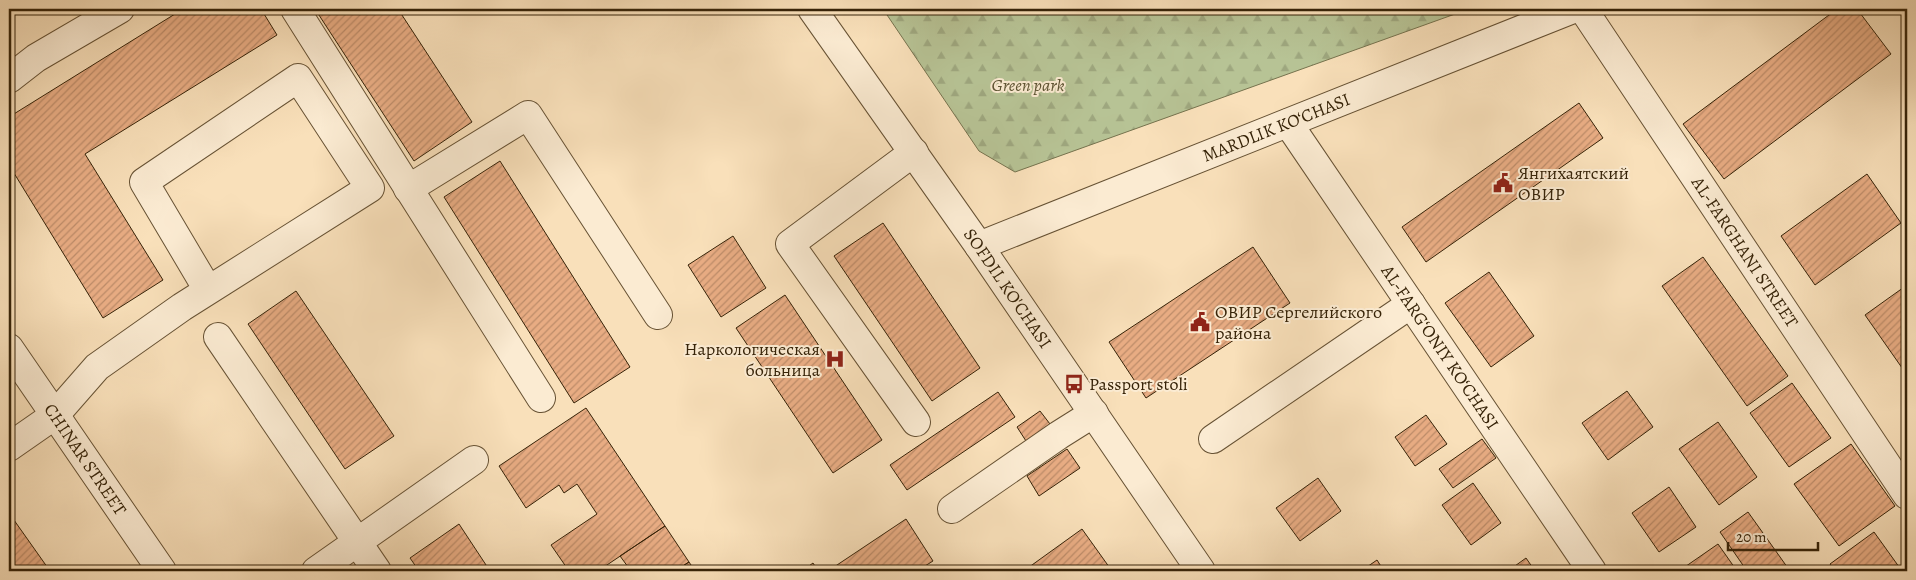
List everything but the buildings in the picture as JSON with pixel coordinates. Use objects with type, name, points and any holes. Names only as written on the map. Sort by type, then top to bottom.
[{"type":"street","points":[[9,80],[36,58],[120,9]]},
{"type":"street","points":[[295,9],[541,398]]},
{"type":"street","name":"SOFDIL KO'CHASI","points":[[812,9],[980,246],[1201,571]]},
{"type":"street","name":"MARDLIK KO‘CHASI","points":[[980,246],[1573,9]]},
{"type":"street","name":"AL-FARGHANI STREET","points":[[1583,9],[1907,495]]},
{"type":"street","points":[[208,290],[144,182],[298,78],[370,188]]},
{"type":"street","points":[[9,447],[55,415],[97,367],[208,290],[370,188],[402,180],[528,115],[658,315]]},
{"type":"street","name":"AL-FARG‘ONIY KO‘CHASI","points":[[1288,123],[1592,571]]},
{"type":"street","points":[[914,152],[790,244],[916,422]]},
{"type":"street","points":[[1213,440],[1411,304]]},
{"type":"street","points":[[218,337],[377,571]]},
{"type":"street","name":"CHINAR STREET","points":[[9,348],[162,571]]},
{"type":"street","points":[[952,509],[1094,413]]},
{"type":"street","points":[[316,571],[474,460]]},
{"type":"green space","name":"Green park","points":[[883,9],[1469,9],[1015,172],[979,151]]},
{"type":"place","name":"Янгихаятский ОВИР","points":[[1503,183]]},
{"type":"place","name":"ОВИР Сергелийского района","points":[[1200,322]]},
{"type":"place","name":"Наркологическая больница","points":[[835,359]]},
{"type":"place","name":"Passport stoli","points":[[1074,384]]}]
